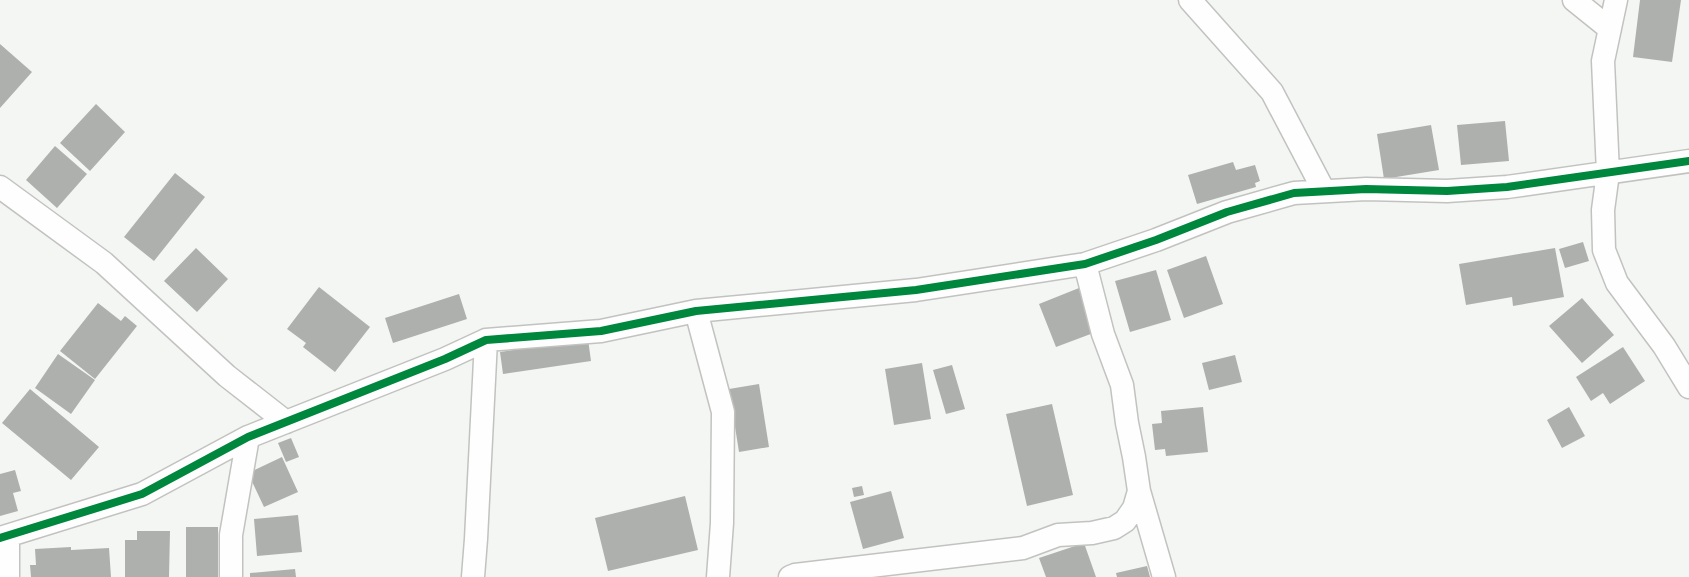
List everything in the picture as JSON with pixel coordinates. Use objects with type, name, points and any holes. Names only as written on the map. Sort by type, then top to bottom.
[{"type":"street","points":[[1190,0],[1272,92],[1324,191]]},
{"type":"street","points":[[1574,0],[1610,29]]},
{"type":"street","points":[[1616,0],[1603,61],[1608,173],[1604,210],[1604,250],[1617,282],[1664,346],[1689,388]]},
{"type":"street","points":[[8,577],[4,537],[142,494],[248,437],[445,359],[486,340],[601,331],[696,312],[916,290],[1085,264],[1156,240],[1227,212],[1294,193],[1366,189],[1447,191],[1507,187],[1689,161]]},
{"type":"street","points":[[0,187],[104,263],[227,376],[286,422]]},
{"type":"street","points":[[1085,264],[1103,334],[1122,385],[1126,423],[1139,491],[1164,577]]},
{"type":"street","points":[[696,312],[724,412],[722,522],[718,577]]},
{"type":"street","points":[[473,577],[486,340]]},
{"type":"street","points":[[231,577],[231,535],[248,437]]},
{"type":"street","points":[[790,577],[1023,548],[1058,535],[1092,533],[1114,528],[1125,521],[1134,508],[1139,491]]},
{"type":"building","points":[[1640,0],[1681,0],[1672,62],[1633,57]]},
{"type":"building","points":[[0,44],[32,72],[0,108]]},
{"type":"building","points":[[96,104],[125,132],[90,171],[60,143]]},
{"type":"building","points":[[1505,121],[1509,161],[1461,165],[1457,125]]},
{"type":"building","points":[[1431,125],[1439,170],[1384,179],[1377,134]]},
{"type":"building","points":[[55,146],[87,174],[57,208],[26,180]]},
{"type":"building","points":[[1233,162],[1236,170],[1255,165],[1260,181],[1255,183],[1256,187],[1197,204],[1188,175]]},
{"type":"building","points":[[175,173],[205,197],[154,261],[124,237]]},
{"type":"building","points":[[1583,242],[1589,261],[1565,268],[1559,249]]},
{"type":"building","points":[[196,248],[228,279],[197,312],[164,281]]},
{"type":"building","points":[[1555,248],[1564,297],[1513,306],[1512,297],[1466,305],[1459,264]]},
{"type":"building","points":[[1206,256],[1223,304],[1184,318],[1167,270]]},
{"type":"building","points":[[1156,270],[1171,320],[1130,332],[1115,281]]},
{"type":"building","points":[[319,287],[370,327],[335,372],[303,347],[306,343],[287,329]]},
{"type":"building","points":[[1079,288],[1096,332],[1056,347],[1039,304]]},
{"type":"building","points":[[459,294],[467,319],[393,343],[385,318]]},
{"type":"building","points":[[1582,298],[1614,335],[1582,363],[1549,326]]},
{"type":"building","points":[[98,303],[121,321],[125,316],[137,326],[95,379],[60,351]]},
{"type":"building","points":[[588,339],[591,361],[503,374],[500,352]]},
{"type":"building","points":[[1623,347],[1645,381],[1610,404],[1603,393],[1591,401],[1576,377]]},
{"type":"building","points":[[58,354],[95,380],[71,414],[35,388]]},
{"type":"building","points":[[1235,355],[1242,382],[1209,390],[1202,363]]},
{"type":"building","points":[[922,363],[931,419],[894,425],[885,369]]},
{"type":"building","points":[[952,365],[965,409],[946,414],[933,370]]},
{"type":"building","points":[[759,384],[769,447],[739,452],[729,389]]},
{"type":"building","points":[[30,389],[99,447],[71,480],[2,423]]},
{"type":"building","points":[[1052,404],[1073,495],[1027,506],[1006,414]]},
{"type":"building","points":[[1203,407],[1208,452],[1166,456],[1165,449],[1155,450],[1152,424],[1162,423],[1161,411]]},
{"type":"building","points":[[1569,407],[1585,436],[1562,448],[1547,420]]},
{"type":"building","points":[[291,438],[299,457],[286,462],[278,443]]},
{"type":"building","points":[[282,457],[298,492],[264,507],[248,473]]},
{"type":"building","points":[[15,470],[21,491],[13,493],[18,511],[0,516],[0,474]]},
{"type":"building","points":[[862,486],[864,495],[854,497],[852,488]]},
{"type":"building","points":[[891,491],[904,538],[863,549],[850,502]]},
{"type":"building","points":[[685,496],[698,550],[608,571],[595,518]]},
{"type":"building","points":[[298,515],[302,552],[257,556],[254,519]]},
{"type":"building","points":[[186,527],[218,527],[218,577],[186,577]]},
{"type":"building","points":[[137,531],[170,531],[169,577],[125,577],[125,540],[137,540]]},
{"type":"building","points":[[1084,543],[1096,577],[1046,577],[1039,558]]},
{"type":"building","points":[[71,547],[71,550],[109,548],[111,577],[31,577],[30,565],[36,565],[35,549]]},
{"type":"building","points":[[1147,566],[1150,577],[1117,577],[1116,573]]},
{"type":"building","points":[[295,569],[296,577],[250,577],[250,573]]},
{"type":"cycle path","points":[[0,538],[142,494],[248,437],[445,359],[486,340],[601,331],[696,311],[916,290],[1085,264],[1156,240],[1227,212],[1294,193],[1366,189],[1447,191],[1507,187],[1689,161]]}]
